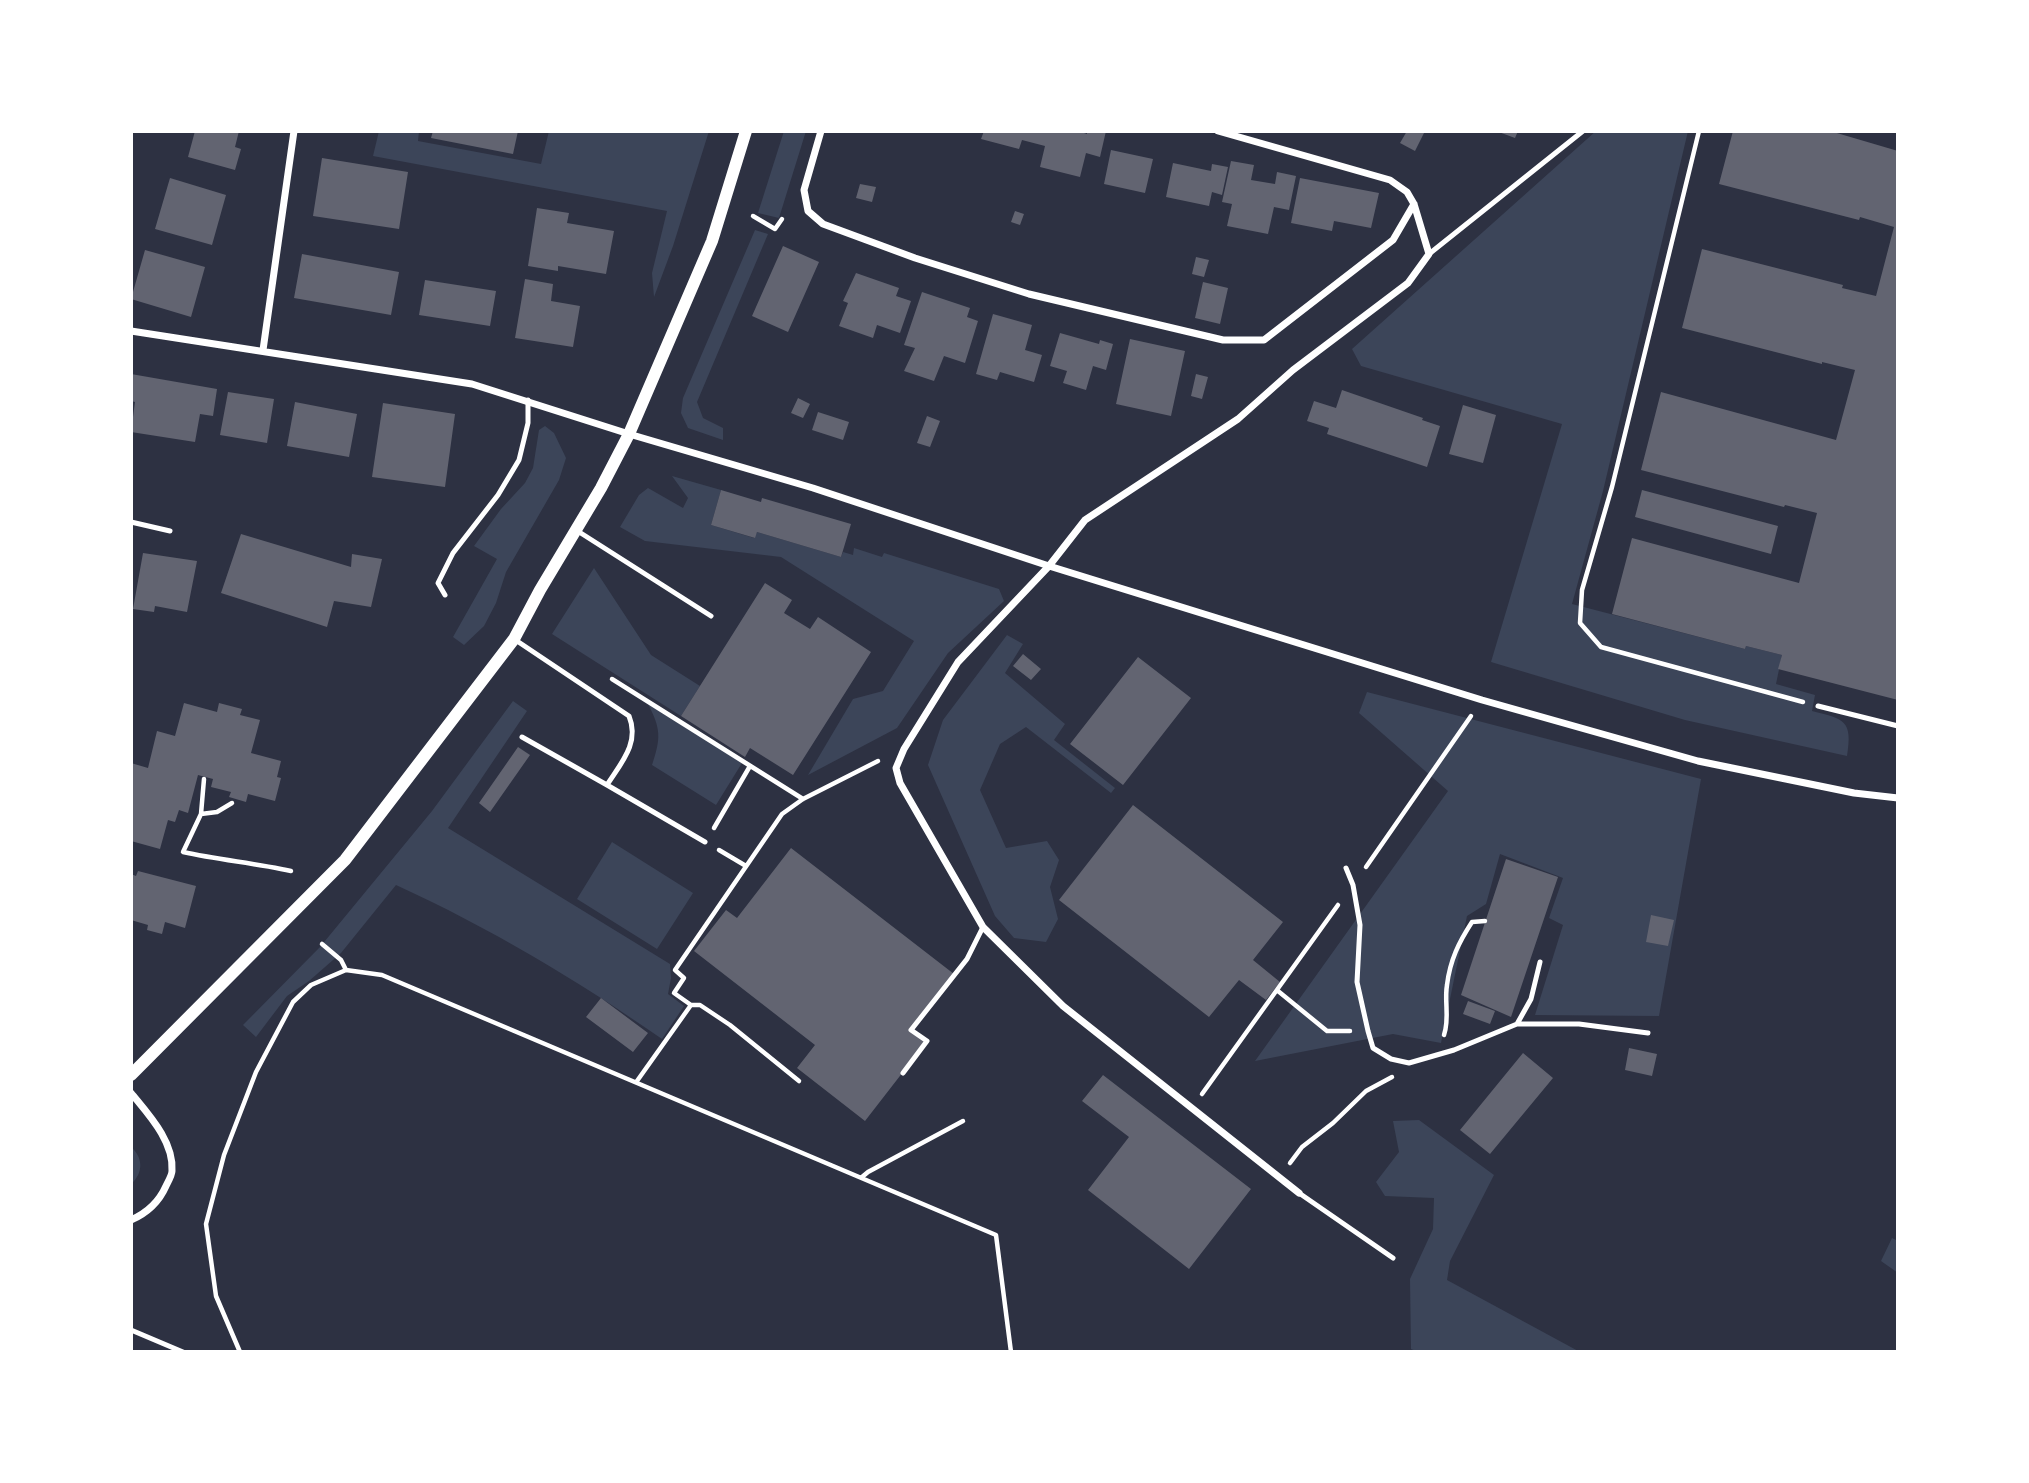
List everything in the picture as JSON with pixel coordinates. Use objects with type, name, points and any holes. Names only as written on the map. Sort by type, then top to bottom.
[{"type":"street","points":[[263,350],[294,131]]},
{"type":"street","points":[[131,1075],[345,860],[513,639],[602,487],[629,434],[712,241],[746,131]]},
{"type":"street","points":[[821,131],[804,190],[808,211],[823,224],[915,258],[1028,294],[1223,340],[1264,340],[1393,240],[1414,204]]},
{"type":"street","points":[[1218,131],[1390,180],[1407,192],[1414,204],[1429,254],[1408,283],[1293,370],[1238,419],[1085,520],[1049,566],[958,662],[904,749],[896,768],[900,783],[983,927],[1063,1006],[1299,1193]]},
{"type":"street","points":[[131,331],[472,384],[813,488],[1049,566],[1482,700],[1698,761],[1854,793],[1898,797]]},
{"type":"street","points":[[131,1093],[155,1124],[169,1149],[172,1172],[161,1198],[142,1215],[131,1220]]},
{"type":"lane","points":[[1429,254],[1583,131]]},
{"type":"lane","points":[[445,595],[438,583],[453,552],[498,495],[519,460],[528,423],[528,400]]},
{"type":"lane","points":[[131,522],[170,531]]},
{"type":"lane","points":[[576,530],[711,616]]},
{"type":"lane","points":[[513,639],[629,716],[634,729],[631,745],[607,785]]},
{"type":"lane","points":[[1818,706],[1898,726]]},
{"type":"lane","points":[[522,737],[705,842]]},
{"type":"lane","points":[[1346,868],[1353,885],[1360,925],[1357,982],[1368,1031],[1373,1048],[1391,1059],[1409,1063],[1454,1050],[1517,1024],[1579,1024],[1648,1033]]},
{"type":"lane","points":[[903,1073],[927,1041],[911,1030],[967,959],[983,927]]},
{"type":"lane","points":[[1517,1024],[1531,999],[1540,962]]},
{"type":"lane","points":[[1299,1193],[1393,1258]]},
{"type":"lane","points":[[131,1331],[183,1352]]},
{"type":"path","points":[[1699,131],[1612,487],[1582,590],[1580,623],[1601,647],[1818,706]]},
{"type":"path","points":[[753,216],[775,229],[782,219]]},
{"type":"path","points":[[604,674],[803,799]]},
{"type":"path","points":[[799,1081],[730,1025],[700,1005],[691,1005],[674,993],[684,978],[675,970],[782,814],[803,799],[904,749]]},
{"type":"path","points":[[746,866],[705,842],[750,766]]},
{"type":"path","points":[[204,779],[201,814],[183,852],[222,861],[291,870]]},
{"type":"path","points":[[201,814],[217,812],[232,803]]},
{"type":"path","points":[[322,944],[341,960],[346,970]]},
{"type":"path","points":[[240,1352],[216,1296],[206,1224],[224,1155],[256,1072],[293,1002],[311,985],[346,970],[382,975],[996,1235],[1012,1352]]},
{"type":"path","points":[[1278,991],[1327,1031],[1368,1031]]},
{"type":"path","points":[[637,1082],[691,1005]]},
{"type":"path","points":[[1191,1109],[1237,1049]]},
{"type":"path","points":[[862,1177],[963,1121]]},
{"type":"shaded area","points":[[379,131],[419,131],[418,141],[541,164],[549,131],[709,131],[654,297],[652,273],[667,211],[373,156]]},
{"type":"shaded area","points":[[784,131],[806,131],[779,218],[758,213]]},
{"type":"shaded area","points":[[1596,131],[1688,131],[1603,491],[1572,604],[1745,649],[1746,646],[1782,655],[1776,684],[1815,695],[1812,711],[1832,716],[1844,723],[1849,735],[1847,756],[1685,720],[1491,662],[1562,424],[1361,366],[1352,349]]},
{"type":"shaded area","points":[[755,230],[768,234],[697,402],[703,418],[723,428],[723,440],[688,428],[681,413],[683,398]]},
{"type":"shaded area","points":[[545,426],[554,433],[566,458],[559,480],[506,572],[496,603],[484,626],[464,645],[453,637],[497,559],[474,546],[501,509],[525,483],[533,468],[539,430]]},
{"type":"shaded area","points":[[672,476],[721,490],[711,525],[754,538],[757,532],[841,557],[843,552],[853,555],[854,548],[882,557],[884,553],[999,589],[1004,601],[948,653],[897,728],[808,775],[853,699],[883,691],[914,641],[781,557],[645,541],[620,527],[639,495],[648,488],[683,508],[688,498]]},
{"type":"shaded area","points":[[594,568],[651,655],[700,686],[681,716],[552,634]]},
{"type":"shaded area","points":[[1007,635],[1023,644],[1005,673],[1065,724],[1054,740],[1115,788],[1111,793],[1026,727],[1000,744],[980,790],[1006,848],[1047,841],[1059,860],[1050,887],[1058,919],[1046,942],[1014,938],[995,916],[928,765],[943,720]]},
{"type":"shaded area","points":[[1367,692],[1701,779],[1659,1016],[1535,1015],[1563,925],[1549,918],[1563,878],[1500,854],[1486,904],[1467,916],[1441,1043],[1393,1034],[1255,1061],[1448,791],[1359,713]]},
{"type":"shaded area","points":[[513,701],[527,711],[448,828],[670,964],[668,994],[684,1006],[662,1039],[532,956],[396,885],[341,953],[287,996],[256,1037],[243,1025],[320,947],[432,811]]},
{"type":"shaded area","points":[[648,704],[742,763],[716,805],[652,765],[658,734]]},
{"type":"shaded area","points":[[612,842],[693,893],[657,949],[577,899]]},
{"type":"shaded area","points":[[1419,1120],[1494,1175],[1450,1261],[1447,1280],[1580,1352],[1418,1352],[1411,1349],[1410,1279],[1433,1229],[1434,1198],[1385,1196],[1376,1182],[1399,1152],[1393,1121]]},
{"type":"shaded area","points":[[131,1147],[140,1160],[140,1170],[131,1184]]},
{"type":"shaded area","points":[[1892,1238],[1898,1241],[1898,1273],[1881,1261]]},
{"type":"building","points":[[195,131],[239,131],[235,147],[241,149],[235,170],[188,157]]},
{"type":"building","points":[[433,131],[518,131],[513,154],[431,138]]},
{"type":"building","points":[[984,131],[1078,131],[1087,134],[1087,131],[1106,131],[1100,157],[1086,153],[1080,177],[1040,167],[1045,146],[1022,140],[1019,149],[981,139]]},
{"type":"building","points":[[1407,131],[1425,131],[1415,151],[1400,143]]},
{"type":"building","points":[[1496,131],[1518,131],[1515,138]]},
{"type":"building","points":[[1733,131],[1830,131],[1898,151],[1898,700],[1778,669],[1782,655],[1746,646],[1745,649],[1612,614],[1632,538],[1799,583],[1817,513],[1641,470],[1661,392],[1836,440],[1855,370],[1682,328],[1702,249],[1876,296],[1894,227],[1719,184]]},
{"type":"building","points":[[1111,150],[1153,159],[1145,193],[1104,184]]},
{"type":"building","points":[[322,158],[408,172],[399,229],[313,216]]},
{"type":"building","points":[[1231,161],[1254,165],[1251,180],[1275,184],[1277,172],[1296,176],[1289,210],[1274,207],[1268,234],[1227,226],[1232,204],[1222,202]]},
{"type":"building","points":[[1173,163],[1211,171],[1212,164],[1228,167],[1222,195],[1212,192],[1209,206],[1166,197]]},
{"type":"building","points":[[170,178],[226,195],[212,245],[155,229]]},
{"type":"building","points":[[1300,178],[1379,193],[1371,228],[1334,221],[1332,231],[1291,223]]},
{"type":"building","points":[[860,184],[876,187],[872,202],[856,198]]},
{"type":"building","points":[[537,208],[569,213],[567,223],[614,231],[606,274],[558,266],[558,271],[528,266]]},
{"type":"building","points":[[1015,211],[1024,214],[1020,225],[1011,222]]},
{"type":"building","points":[[783,246],[819,262],[788,332],[752,316]]},
{"type":"building","points":[[145,250],[205,267],[191,317],[131,299]]},
{"type":"building","points":[[302,254],[399,272],[391,315],[294,298]]},
{"type":"building","points":[[1196,257],[1209,260],[1204,277],[1192,274]]},
{"type":"building","points":[[856,273],[899,288],[896,296],[911,301],[900,333],[877,325],[873,338],[839,326],[848,303],[843,301]]},
{"type":"building","points":[[525,279],[553,284],[551,301],[580,306],[573,347],[515,338]]},
{"type":"building","points":[[425,280],[496,291],[490,326],[419,315]]},
{"type":"building","points":[[1203,282],[1228,288],[1220,324],[1195,318]]},
{"type":"building","points":[[922,292],[970,308],[967,317],[978,321],[965,363],[944,356],[934,381],[904,371],[915,348],[904,345]]},
{"type":"building","points":[[993,314],[1032,325],[1025,350],[1042,355],[1034,382],[1000,372],[997,380],[976,374]]},
{"type":"building","points":[[1060,333],[1099,344],[1100,340],[1113,344],[1106,370],[1093,366],[1086,390],[1063,383],[1067,371],[1050,366]]},
{"type":"building","points":[[1130,339],[1185,351],[1171,416],[1116,404]]},
{"type":"building","points":[[131,374],[217,389],[213,416],[200,414],[195,442],[131,432],[135,402],[131,401]]},
{"type":"building","points":[[1196,374],[1208,377],[1202,399],[1191,396]]},
{"type":"building","points":[[1342,390],[1440,426],[1427,467],[1327,434],[1329,428],[1307,421],[1314,401],[1336,408]]},
{"type":"building","points":[[228,392],[274,399],[267,443],[220,435]]},
{"type":"building","points":[[798,398],[810,404],[803,418],[791,413]]},
{"type":"building","points":[[295,402],[357,414],[349,457],[287,446]]},
{"type":"building","points":[[383,403],[455,414],[445,487],[372,477]]},
{"type":"building","points":[[1463,405],[1496,415],[1483,463],[1449,454]]},
{"type":"building","points":[[818,412],[849,422],[843,440],[812,430]]},
{"type":"building","points":[[927,416],[940,421],[930,447],[917,443]]},
{"type":"building","points":[[721,490],[761,502],[762,498],[851,524],[841,557],[757,532],[755,538],[711,525]]},
{"type":"building","points":[[1642,490],[1778,526],[1771,554],[1635,517]]},
{"type":"building","points":[[241,534],[351,567],[352,554],[382,559],[371,607],[334,601],[327,627],[221,593]]},
{"type":"building","points":[[143,553],[197,561],[187,612],[155,606],[154,612],[133,609]]},
{"type":"building","points":[[765,583],[792,600],[784,613],[810,629],[818,617],[871,652],[793,775],[750,748],[745,757],[681,716]]},
{"type":"building","points":[[1023,654],[1041,669],[1031,680],[1013,666]]},
{"type":"building","points":[[1138,657],[1191,698],[1123,785],[1070,744]]},
{"type":"building","points":[[184,703],[217,712],[219,703],[242,709],[240,715],[260,720],[251,753],[281,761],[277,777],[281,778],[275,801],[248,794],[246,802],[229,797],[231,792],[211,787],[213,779],[198,775],[188,813],[179,810],[175,822],[168,820],[160,849],[131,841],[131,763],[148,768],[157,731],[175,736]]},
{"type":"building","points":[[518,747],[530,755],[490,812],[479,803]]},
{"type":"building","points":[[1133,805],[1283,922],[1253,960],[1280,982],[1266,1000],[1239,980],[1209,1017],[1059,900]]},
{"type":"building","points":[[791,848],[954,974],[911,1030],[927,1041],[865,1121],[797,1068],[815,1045],[694,951],[726,910],[737,918]]},
{"type":"building","points":[[1506,859],[1558,877],[1511,1017],[1461,995]]},
{"type":"building","points":[[138,871],[196,886],[185,928],[165,922],[162,934],[147,930],[148,925],[131,920],[131,874],[136,876]]},
{"type":"building","points":[[1651,915],[1674,920],[1668,946],[1646,942]]},
{"type":"building","points":[[601,998],[648,1033],[633,1052],[586,1017]]},
{"type":"building","points":[[1468,1001],[1495,1011],[1490,1024],[1463,1014]]},
{"type":"building","points":[[1629,1048],[1657,1054],[1652,1076],[1625,1070]]},
{"type":"building","points":[[1523,1053],[1553,1078],[1490,1154],[1460,1130]]},
{"type":"building","points":[[1103,1075],[1251,1189],[1189,1269],[1088,1190],[1129,1137],[1082,1101]]}]
